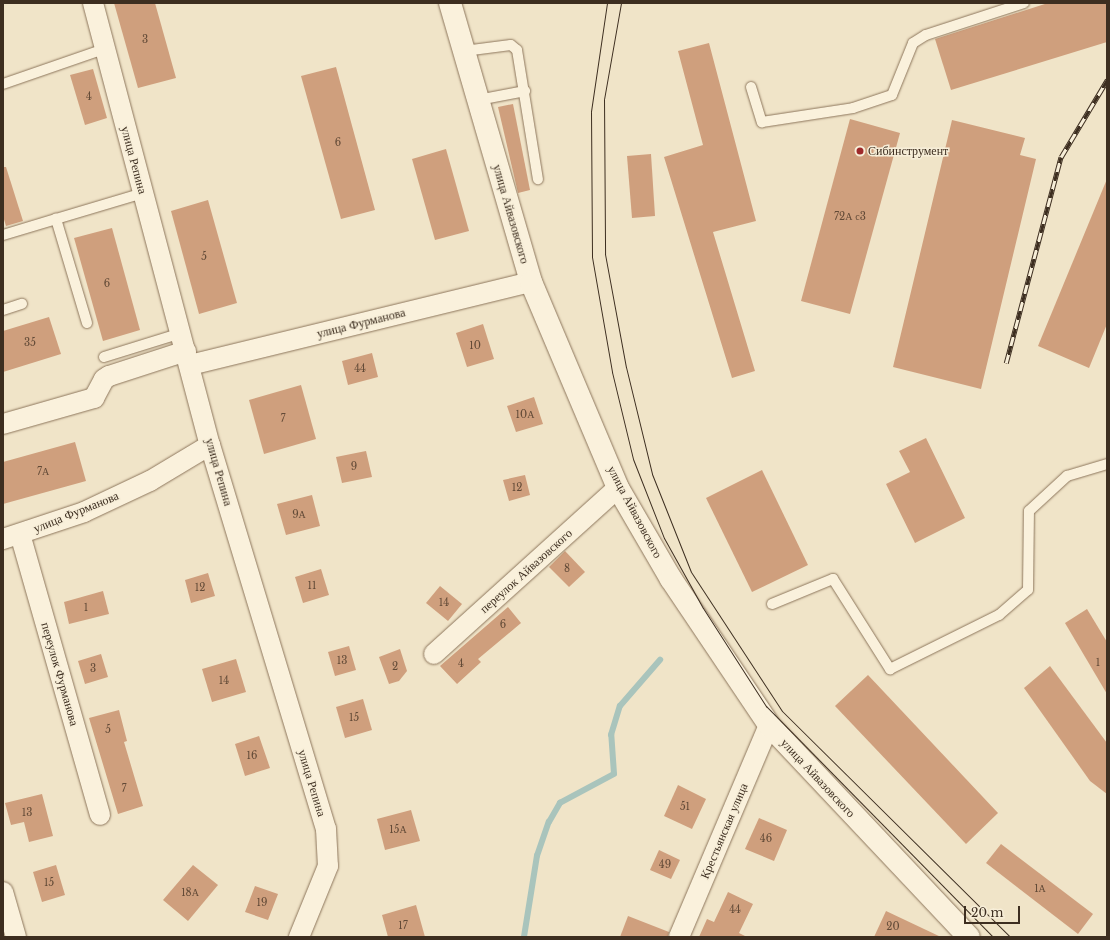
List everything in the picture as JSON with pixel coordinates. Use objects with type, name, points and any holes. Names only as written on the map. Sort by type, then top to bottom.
[{"type":"street","name":"улица Репина","points":[[93,3],[210,445],[326,829],[328,866],[299,937]]},
{"type":"street","name":"улица Айвазовского","points":[[450,3],[531,282],[618,488],[671,579],[769,725],[969,937]]},
{"type":"street","name":"улица Фурманова","points":[[3,424],[94,398],[104,379],[109,376],[186,350],[531,282]]},
{"type":"street","name":"улица Фурманова","points":[[11,536],[91,509],[150,481],[210,445]]},
{"type":"street","name":"переулок Айвазовского","points":[[434,654],[618,488]]},
{"type":"street","name":"переулок Фурманова","points":[[11,536],[100,815]]},
{"type":"street","name":"Крестьянская улица","points":[[679,937],[769,725]]},
{"type":"street","points":[[3,892],[16,937]]},
{"type":"lane","points":[[751,87],[758,113],[765,122],[859,106],[892,95],[913,43],[920,39],[1024,3]]},
{"type":"lane","points":[[464,51],[511,45],[520,59],[538,179]]},
{"type":"lane","points":[[3,84],[104,49]]},
{"type":"lane","points":[[478,100],[525,91]]},
{"type":"lane","points":[[3,235],[143,193]]},
{"type":"lane","points":[[56,219],[87,323]]},
{"type":"lane","points":[[3,310],[22,304]]},
{"type":"lane","points":[[104,357],[186,350]]},
{"type":"lane","points":[[772,604],[832,579],[890,669],[999,615],[1028,590],[1029,511],[1067,476],[1107,464]]},
{"type":"building","points":[[114,3],[155,3],[176,78],[138,88]]},
{"type":"building","points":[[1048,3],[1107,3],[1107,42],[951,90],[935,39]]},
{"type":"building","points":[[709,43],[756,221],[713,232],[755,371],[732,378],[664,157],[703,145],[678,51]]},
{"type":"building","points":[[336,67],[375,210],[341,219],[301,76]]},
{"type":"building","points":[[93,69],[107,118],[85,125],[70,75]]},
{"type":"building","points":[[513,104],[530,190],[518,193],[498,107]]},
{"type":"building","points":[[850,119],[900,133],[850,314],[801,301]]},
{"type":"building","points":[[952,120],[1025,138],[1020,155],[1036,159],[981,389],[893,367]]},
{"type":"building","points":[[446,149],[469,231],[435,240],[412,159]]},
{"type":"building","points":[[651,154],[655,216],[632,218],[627,156]]},
{"type":"building","points":[[3,167],[6,167],[23,221],[6,226],[3,216]]},
{"type":"building","points":[[1107,179],[1107,324],[1089,368],[1038,346]]},
{"type":"building","points":[[208,200],[237,303],[199,314],[171,211]]},
{"type":"building","points":[[112,228],[140,330],[103,341],[74,238]]},
{"type":"building","points":[[49,317],[61,354],[3,372],[3,331]]},
{"type":"building","points":[[483,324],[494,359],[467,367],[456,333]]},
{"type":"building","points":[[372,353],[378,377],[348,385],[342,361]]},
{"type":"building","points":[[301,385],[316,439],[264,454],[249,400]]},
{"type":"building","points":[[534,397],[543,424],[516,432],[507,406]]},
{"type":"building","points":[[926,438],[965,518],[915,543],[886,484],[910,472],[899,451]]},
{"type":"building","points":[[75,442],[86,481],[3,504],[3,462]]},
{"type":"building","points":[[366,451],[372,477],[342,483],[336,457]]},
{"type":"building","points":[[762,470],[808,565],[752,592],[706,498]]},
{"type":"building","points":[[525,475],[530,495],[509,501],[503,480]]},
{"type":"building","points":[[312,495],[320,526],[286,535],[277,504]]},
{"type":"building","points":[[565,551],[585,572],[569,587],[549,567]]},
{"type":"building","points":[[321,569],[329,595],[303,603],[295,577]]},
{"type":"building","points":[[208,573],[215,596],[191,603],[185,580]]},
{"type":"building","points":[[440,586],[462,604],[448,621],[426,603]]},
{"type":"building","points":[[103,591],[109,614],[69,624],[64,602]]},
{"type":"building","points":[[508,607],[521,623],[478,659],[481,662],[457,684],[440,666]]},
{"type":"building","points":[[1087,609],[1107,642],[1107,694],[1065,623]]},
{"type":"building","points":[[349,646],[356,670],[335,676],[328,652]]},
{"type":"building","points":[[400,649],[407,671],[399,681],[389,684],[379,657]]},
{"type":"building","points":[[101,654],[108,677],[85,684],[78,661]]},
{"type":"building","points":[[236,659],[246,692],[212,702],[202,669]]},
{"type":"building","points":[[1050,666],[1107,743],[1107,794],[1090,781],[1024,688]]},
{"type":"building","points":[[868,675],[998,813],[966,844],[835,706]]},
{"type":"building","points":[[363,699],[372,730],[345,738],[336,707]]},
{"type":"building","points":[[119,710],[127,741],[124,742],[143,806],[118,814],[89,718]]},
{"type":"building","points":[[259,736],[270,768],[245,776],[235,744]]},
{"type":"building","points":[[678,785],[706,799],[692,829],[664,816]]},
{"type":"building","points":[[42,794],[53,836],[29,842],[24,822],[11,825],[5,803]]},
{"type":"building","points":[[411,810],[420,841],[385,850],[377,819]]},
{"type":"building","points":[[759,818],[787,830],[774,861],[745,849]]},
{"type":"building","points":[[1001,844],[1093,914],[1078,934],[986,863]]},
{"type":"building","points":[[659,850],[680,860],[671,879],[650,870]]},
{"type":"building","points":[[56,865],[65,895],[42,902],[33,872]]},
{"type":"building","points":[[193,865],[218,885],[188,921],[163,900]]},
{"type":"building","points":[[255,886],[278,894],[268,920],[245,912]]},
{"type":"building","points":[[728,892],[753,904],[739,933],[747,937],[699,937],[707,919],[714,922]]},
{"type":"building","points":[[416,905],[425,937],[388,937],[382,915]]},
{"type":"building","points":[[886,911],[941,937],[874,937]]},
{"type":"building","points":[[628,916],[669,932],[668,937],[620,937]]},
{"type":"waterway","points":[[524,937],[537,856],[549,822],[560,803],[614,774],[611,735],[620,706],[660,660]]},
{"type":"tram line","points":[[607,3],[591,112],[592,257],[612,372],[633,459],[664,538],[703,608],[766,706],[993,937]]},
{"type":"tram line","points":[[621,3],[604,99],[605,254],[626,367],[652,474],[691,572],[782,711],[1010,937]]},
{"type":"railway","points":[[1006,363],[1061,157],[1107,80]]},
{"type":"place","name":"Сибинструмент","points":[[860,151]]}]
